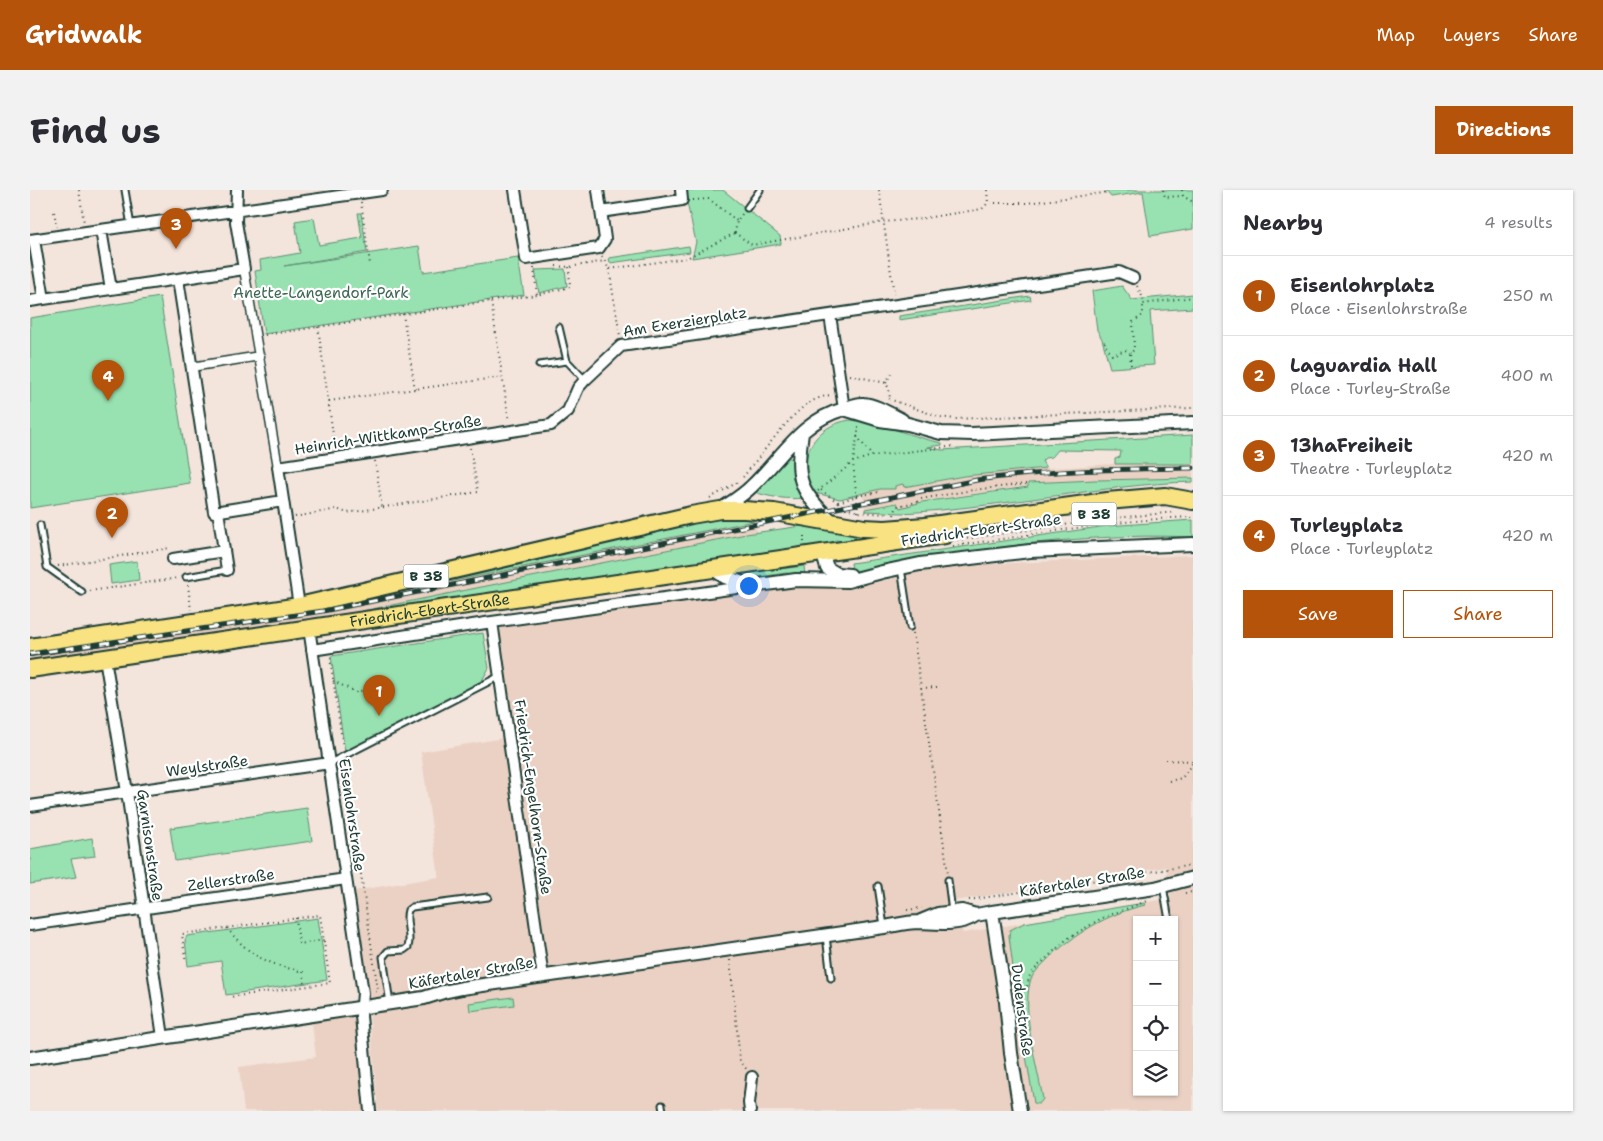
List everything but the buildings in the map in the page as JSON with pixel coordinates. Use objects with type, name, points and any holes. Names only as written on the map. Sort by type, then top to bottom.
[{"type":"main road","name":"Friedrich-Ebert-Straße","points":[[30,646],[299,606],[720,510],[774,512],[864,528],[908,528],[1116,500],[1165,496],[1193,501]]},
{"type":"main road","name":"Friedrich-Ebert-Straße","points":[[30,669],[309,628],[599,596],[713,569],[1105,512],[1159,506],[1193,505]]},
{"type":"street","points":[[237,190],[236,222],[278,467]]},
{"type":"street","points":[[44,299],[32,240],[382,190]]},
{"type":"street","points":[[516,190],[526,258],[546,261],[599,248],[605,239],[598,190]]},
{"type":"street","points":[[601,212],[681,195]]},
{"type":"street","points":[[102,230],[111,289]]},
{"type":"street","points":[[30,301],[244,269]]},
{"type":"street","name":"Am Exerzierplatz","points":[[551,425],[568,411],[578,388],[585,380],[621,346],[1119,272],[1133,278]]},
{"type":"street","points":[[178,279],[214,512],[283,501]]},
{"type":"street","points":[[830,315],[844,409]]},
{"type":"street","points":[[191,367],[260,356]]},
{"type":"street","name":"Friedrich-Ebert-Straße","points":[[720,510],[749,490],[773,465],[785,448],[821,418],[862,404],[882,409],[908,424]]},
{"type":"street","name":"Friedrich-Ebert-Straße","points":[[844,409],[880,420],[908,424],[941,433],[972,434],[1193,423]]},
{"type":"street","name":"Heinrich-Wittkamp-Straße","points":[[299,606],[278,467],[551,425]]},
{"type":"street","points":[[802,433],[799,454],[801,483],[810,498],[835,524]]},
{"type":"street","points":[[218,511],[227,570]]},
{"type":"street","name":"Friedrich-Ebert-Straße","points":[[312,650],[492,622],[599,596],[701,593],[796,580],[848,581],[920,564],[1030,551],[1193,544]]},
{"type":"street","points":[[173,553],[224,551]]},
{"type":"street","name":"Friedrich-Ebert-Straße","points":[[828,552],[824,556],[824,562],[827,568],[832,571],[845,576],[868,575]]},
{"type":"street","points":[[713,569],[724,577],[752,586]]},
{"type":"street","name":"Friedrich-Engelhorn-Straße","points":[[492,622],[543,977]]},
{"type":"street","name":"Eisenlohrstraße","points":[[309,628],[363,993],[361,1016],[370,1111]]},
{"type":"street","name":"Garnisonstraße","points":[[105,658],[163,1037]]},
{"type":"street","name":"Weylstraße","points":[[30,806],[330,763]]},
{"type":"street","name":"Käfertaler Straße","points":[[918,922],[951,908],[976,914],[1162,886],[1193,878]]},
{"type":"street","name":"Zellerstraße","points":[[30,925],[346,879]]},
{"type":"street","name":"Dudenstraße","points":[[992,912],[1020,1111]]},
{"type":"street","name":"Käfertaler Straße","points":[[30,1058],[424,998],[462,988],[826,935],[884,921],[934,924],[963,921],[970,919],[976,914]]},
{"type":"street","points":[[750,1111],[749,1102],[752,1077]]},
{"type":"lane","points":[[125,190],[131,226]]},
{"type":"lane","points":[[747,208],[760,190]]},
{"type":"lane","points":[[559,327],[567,361],[585,380]]},
{"type":"lane","points":[[539,365],[567,361]]},
{"type":"lane","points":[[40,525],[47,568],[82,592]]},
{"type":"lane","points":[[901,568],[910,627]]},
{"type":"lane","points":[[186,577],[227,570]]},
{"type":"lane","points":[[330,763],[500,676]]},
{"type":"lane","points":[[948,880],[951,908]]},
{"type":"lane","points":[[878,886],[884,921]]},
{"type":"lane","points":[[1162,886],[1167,916]]},
{"type":"lane","points":[[390,1003],[383,957],[388,951],[404,950],[408,947],[408,910],[412,907],[488,897]]},
{"type":"lane","points":[[826,935],[832,978]]},
{"type":"path","points":[[79,190],[85,232]]},
{"type":"path","points":[[879,190],[896,304]]},
{"type":"path","points":[[735,233],[752,245],[884,222],[982,210],[988,203],[987,190]]},
{"type":"path","points":[[988,203],[1027,203],[1104,193],[1109,190]]},
{"type":"path","points":[[1163,190],[1165,196],[1183,196],[1193,202]]},
{"type":"path","points":[[1182,190],[1183,196]]},
{"type":"path","points":[[360,192],[370,264]]},
{"type":"path","points":[[681,195],[709,198],[737,221]]},
{"type":"path","points":[[735,233],[737,221],[747,208]]},
{"type":"path","points":[[54,212],[58,236]]},
{"type":"path","points":[[609,269],[687,258],[735,233]]},
{"type":"path","points":[[599,248],[600,254],[609,269],[621,346]]},
{"type":"path","points":[[537,295],[534,266],[546,261],[569,267],[605,261]]},
{"type":"path","points":[[256,336],[537,295],[570,287],[569,267]]},
{"type":"path","points":[[1130,354],[1134,350],[1133,322],[1142,316],[1143,304],[1143,298],[1133,278]]},
{"type":"path","points":[[1143,304],[1193,297]]},
{"type":"path","points":[[491,301],[510,431]]},
{"type":"path","points":[[403,314],[415,390]]},
{"type":"path","points":[[318,327],[336,458]]},
{"type":"path","points":[[1105,342],[1112,355],[1125,350],[1130,354],[1131,365]]},
{"type":"path","points":[[886,383],[892,372]]},
{"type":"path","points":[[839,373],[886,383]]},
{"type":"path","points":[[329,401],[502,377]]},
{"type":"path","points":[[886,383],[889,389],[890,400]]},
{"type":"path","points":[[749,490],[741,480],[789,421],[807,404],[823,396],[842,392]]},
{"type":"path","points":[[882,397],[938,417],[955,419],[1193,408]]},
{"type":"path","points":[[858,512],[853,462],[860,414]]},
{"type":"path","points":[[857,436],[872,456]]},
{"type":"path","points":[[286,518],[336,510],[347,513],[478,492],[468,438]]},
{"type":"path","points":[[373,453],[382,508]]},
{"type":"path","points":[[810,498],[853,462]]},
{"type":"path","points":[[821,490],[844,507],[858,512],[894,515],[897,506],[917,502],[921,499],[973,490],[1026,484]]},
{"type":"path","points":[[838,502],[879,492]]},
{"type":"path","points":[[998,534],[1107,519],[1177,512]]},
{"type":"path","points":[[999,540],[1107,524],[1162,518],[1193,517]]},
{"type":"path","points":[[804,518],[805,555]]},
{"type":"path","points":[[47,568],[173,553]]},
{"type":"path","points":[[82,592],[186,577],[193,622]]},
{"type":"path","points":[[910,627],[913,634],[948,880]]},
{"type":"path","points":[[329,647],[378,991],[374,992],[375,999]]},
{"type":"path","points":[[333,681],[356,692],[370,690]]},
{"type":"path","points":[[921,688],[938,686]]},
{"type":"path","points":[[1166,760],[1193,762]]},
{"type":"path","points":[[1169,781],[1182,778],[1193,762]]},
{"type":"path","points":[[951,908],[1193,865]]},
{"type":"path","points":[[1016,1007],[1034,970],[1067,939],[1102,918],[1144,904],[1152,899]]},
{"type":"path","points":[[884,921],[927,907]]},
{"type":"path","points":[[186,958],[182,934],[320,915],[330,982],[230,997]]},
{"type":"path","points":[[296,918],[299,944],[324,940]]},
{"type":"path","points":[[227,928],[246,949],[261,960],[276,966],[303,972],[305,986]]},
{"type":"path","points":[[729,950],[740,1060],[752,1077]]},
{"type":"shaded area","points":[[1115,464],[1193,464],[1193,478],[1028,483],[1028,486],[922,501],[922,503],[900,508],[897,503],[865,509],[863,497],[860,493],[880,489],[895,489],[895,486],[904,484],[904,487],[990,472]]},
{"type":"shaded area","points":[[754,521],[758,533],[332,617],[30,663],[30,650],[323,607]]},
{"type":"shaded area","points":[[1193,555],[1193,1111],[378,1111],[368,998],[353,891],[439,877],[421,752],[504,738],[495,626],[797,587],[845,587],[873,583],[944,566]],"holes":[[[1166,867],[1171,898],[963,933],[954,901]]]},
{"type":"shaded area","points":[[355,1015],[365,1111],[244,1111],[239,1067],[316,1057],[312,1022]]},
{"type":"green space","points":[[684,190],[723,190],[780,236],[781,244],[692,258],[696,242]]},
{"type":"green space","points":[[1105,190],[1193,190],[1193,229],[1150,236],[1143,192],[1111,197]]},
{"type":"green space","name":"Anette-Langendorf-Park","points":[[358,213],[361,213],[367,252],[284,266],[419,246],[423,272],[518,258],[524,295],[264,334],[255,271],[261,270],[260,260],[300,253],[295,221],[314,218],[319,245],[362,238]]},
{"type":"green space","points":[[689,246],[690,252],[610,263],[609,258]]},
{"type":"green space","points":[[565,269],[567,286],[539,293],[535,270]]},
{"type":"green space","points":[[1122,286],[1132,300],[1193,294],[1193,308],[1150,311],[1154,365],[1110,368],[1102,339],[1097,330],[1092,291]]},
{"type":"green space","points":[[1030,296],[1031,300],[899,320],[899,316]]},
{"type":"green space","points":[[160,297],[190,483],[30,508],[30,318]]},
{"type":"green space","points":[[850,420],[862,421],[942,443],[942,445],[927,447],[942,450],[1193,435],[1193,464],[1115,464],[1115,459],[1120,457],[1121,451],[1058,450],[1052,457],[1045,458],[1042,461],[1046,468],[964,476],[904,487],[903,484],[895,486],[895,489],[880,489],[840,499],[811,492],[805,468],[811,445],[826,429],[837,423]]},
{"type":"green space","points":[[786,457],[793,459],[794,479],[803,498],[779,498],[755,492],[765,483]]},
{"type":"green space","points":[[1193,478],[1193,482],[1123,487],[941,510],[903,513],[865,511],[865,509],[897,503],[900,508],[922,502],[1028,487],[1028,483]]},
{"type":"green space","points":[[753,518],[754,521],[323,607],[711,519]]},
{"type":"green space","points":[[1193,520],[1193,537],[1093,538],[1026,544],[918,559],[852,572],[851,563],[1107,526]]},
{"type":"green space","points":[[809,525],[867,535],[868,537],[867,539],[848,542],[836,540],[826,545],[332,617],[746,534]]},
{"type":"green space","points":[[137,561],[139,580],[111,584],[109,565]]},
{"type":"green space","points":[[804,566],[805,576],[786,573],[753,578],[739,575],[739,574]]},
{"type":"green space","points":[[483,633],[489,668],[480,684],[345,752],[331,656]]},
{"type":"green space","points":[[307,808],[312,841],[175,861],[170,828]]},
{"type":"green space","points":[[92,838],[95,856],[71,859],[76,877],[30,884],[30,849]]},
{"type":"green space","points":[[1144,903],[1145,905],[1117,914],[1092,926],[1057,951],[1032,976],[1028,995],[1029,1025],[1043,1099],[1039,1104],[1034,1103],[1019,1015],[1009,936],[1010,930],[1024,923]]},
{"type":"green space","points":[[318,918],[327,980],[226,995],[221,961],[188,966],[185,940],[187,936]]},
{"type":"green space","points":[[513,997],[514,1005],[470,1011],[469,1003]]},
{"type":"railway","points":[[30,654],[323,611],[977,480],[1058,472],[1193,468]]},
{"type":"place","name":"13haFreiheit","points":[[176,249]]},
{"type":"place","name":"Turleyplatz","points":[[108,401]]},
{"type":"place","name":"Laguardia Hall","points":[[112,538]]},
{"type":"place","name":"Eisenlohrplatz","points":[[379,716]]}]
